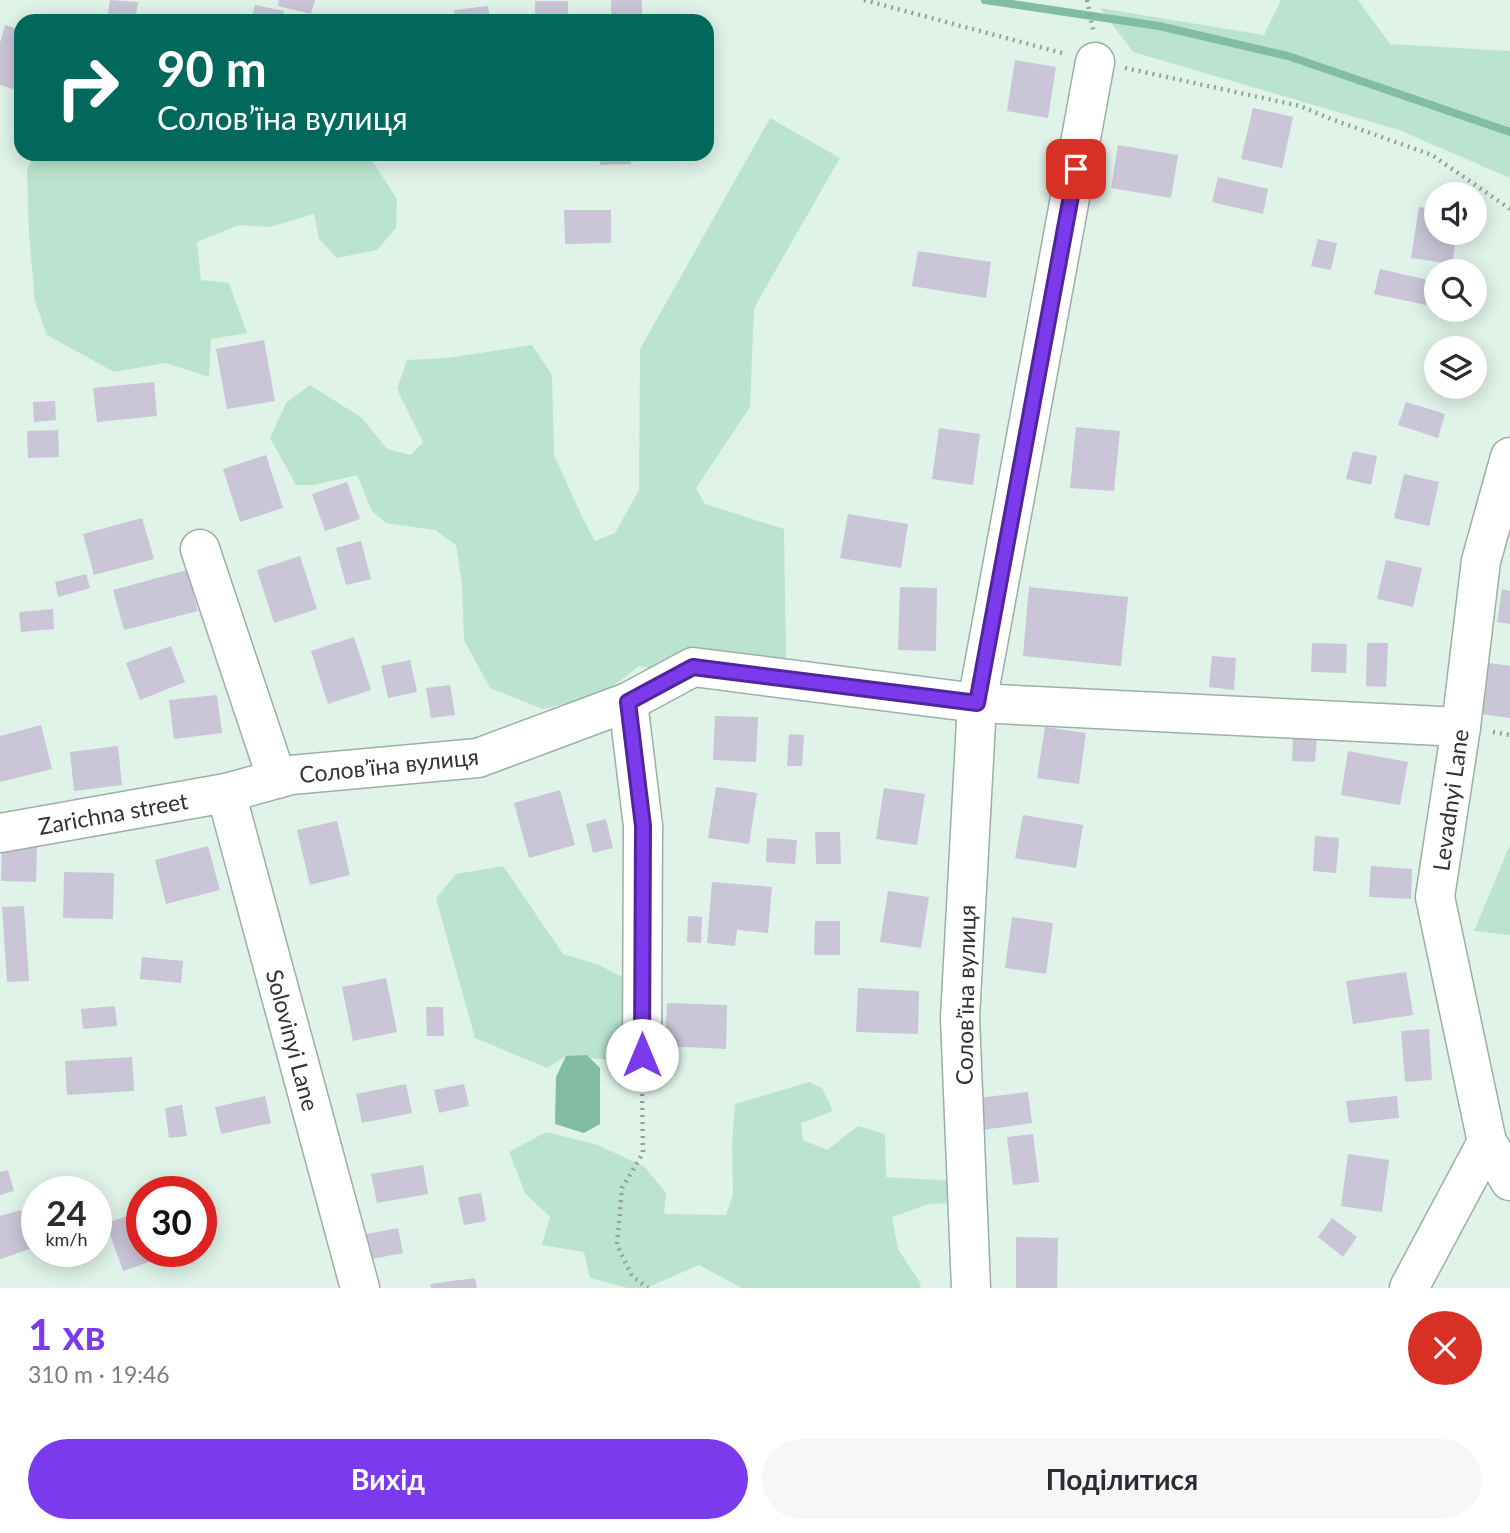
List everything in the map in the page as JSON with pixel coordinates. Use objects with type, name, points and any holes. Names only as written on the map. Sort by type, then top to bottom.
[{"type":"street","points":[[977,703],[1095,62]]},
{"type":"street","name":"Levadnyi Lane","points":[[1510,457],[1480,561],[1461,727],[1436,897],[1510,1181]]},
{"type":"street","points":[[200,549],[277,779]]},
{"type":"street","name":"Соловʼїна вулиця","points":[[226,793],[291,775],[478,758],[628,702],[693,667],[977,703],[1461,727]]},
{"type":"street","points":[[628,702],[643,826],[642,1055]]},
{"type":"street","name":"Соловʼїна вулиця","points":[[971,1288],[960,1018],[977,703]]},
{"type":"street","name":"Zarichna street","points":[[0,833],[226,793]]},
{"type":"street","name":"Solovinyi Lane","points":[[226,793],[360,1288]]},
{"type":"street","points":[[1409,1288],[1499,1141]]},
{"type":"path","points":[[864,0],[1095,62],[1300,106],[1432,155],[1510,209]]},
{"type":"path","points":[[1087,0],[1093,23]]},
{"type":"path","points":[[642,1055],[643,1153],[622,1188],[617,1245],[632,1276],[648,1288]]},
{"type":"shaded area","points":[[1281,0],[1358,0],[1390,44],[1510,51],[1510,178],[1399,130],[1133,52],[1100,8],[1264,35]]},
{"type":"shaded area","points":[[770,118],[840,158],[754,308],[750,407],[696,488],[705,504],[784,529],[786,659],[689,654],[658,669],[639,666],[601,695],[543,709],[490,688],[464,640],[462,584],[456,545],[435,530],[386,523],[372,511],[357,475],[314,485],[296,485],[270,438],[286,403],[310,385],[362,418],[387,449],[411,455],[423,442],[397,389],[407,360],[448,358],[532,345],[552,375],[554,455],[595,541],[615,533],[639,490],[640,349]]},
{"type":"shaded area","points":[[31,161],[372,161],[397,199],[396,228],[377,250],[337,258],[319,239],[314,214],[270,227],[239,225],[197,242],[201,280],[229,283],[247,333],[211,339],[209,377],[166,363],[114,372],[47,335],[35,301],[27,169]]},
{"type":"shaded area","points":[[1510,845],[1510,935],[1474,931]]},
{"type":"shaded area","points":[[503,866],[563,954],[597,964],[640,986],[627,1042],[613,1060],[566,1056],[547,1068],[475,1038],[436,898],[456,874]]},
{"type":"shaded area","points":[[587,1055],[600,1068],[600,1124],[584,1133],[555,1124],[556,1077],[566,1056]]},
{"type":"shaded area","points":[[809,1082],[822,1088],[833,1111],[801,1123],[803,1140],[827,1150],[858,1126],[885,1134],[886,1177],[954,1181],[953,1203],[929,1204],[892,1217],[898,1249],[921,1284],[920,1288],[742,1288],[699,1265],[646,1288],[628,1288],[590,1278],[584,1252],[542,1245],[550,1217],[525,1193],[509,1152],[546,1132],[598,1145],[645,1167],[666,1193],[664,1214],[726,1215],[733,1194],[735,1104]]},
{"type":"building","points":[[110,0],[138,2],[136,14],[108,14]]},
{"type":"building","points":[[279,0],[315,0],[311,14],[278,6]]},
{"type":"building","points":[[611,0],[642,0],[642,14],[611,14]]},
{"type":"building","points":[[535,1],[568,1],[568,14],[535,14]]},
{"type":"building","points":[[255,5],[284,11],[283,14],[253,14]]},
{"type":"building","points":[[488,6],[489,14],[454,14],[454,10]]},
{"type":"building","points":[[5,25],[14,28],[14,89],[0,85],[0,43]]},
{"type":"building","points":[[1015,60],[1056,67],[1048,118],[1007,111]]},
{"type":"building","points":[[1253,108],[1293,117],[1282,168],[1241,159]]},
{"type":"building","points":[[1118,145],[1178,155],[1171,198],[1111,188]]},
{"type":"building","points":[[600,161],[631,161],[631,164],[600,165]]},
{"type":"building","points":[[1218,177],[1268,189],[1263,214],[1212,202]]},
{"type":"building","points":[[1419,207],[1424,208],[1424,245],[1455,245],[1453,259],[1411,258]]},
{"type":"building","points":[[564,210],[611,210],[611,243],[565,244]]},
{"type":"building","points":[[1318,239],[1337,243],[1331,270],[1311,266]]},
{"type":"building","points":[[918,251],[991,262],[986,298],[912,286]]},
{"type":"building","points":[[1380,269],[1424,279],[1424,305],[1374,294]]},
{"type":"building","points":[[264,340],[275,401],[227,409],[216,349]]},
{"type":"building","points":[[154,382],[157,416],[97,422],[93,388]]},
{"type":"building","points":[[55,401],[56,420],[34,422],[33,402]]},
{"type":"building","points":[[1406,402],[1445,414],[1438,438],[1398,425]]},
{"type":"building","points":[[1076,427],[1120,431],[1114,491],[1070,488]]},
{"type":"building","points":[[939,428],[980,434],[973,485],[932,479]]},
{"type":"building","points":[[58,430],[59,457],[28,458],[27,431]]},
{"type":"building","points":[[1353,451],[1377,456],[1371,485],[1346,479]]},
{"type":"building","points":[[266,455],[283,508],[240,522],[223,469]]},
{"type":"building","points":[[1404,474],[1439,482],[1429,526],[1394,518]]},
{"type":"building","points":[[347,482],[360,519],[325,531],[312,494]]},
{"type":"building","points":[[848,514],[908,524],[901,568],[840,558]]},
{"type":"building","points":[[142,518],[154,559],[94,575],[83,534]]},
{"type":"building","points":[[361,541],[371,579],[346,585],[336,548]]},
{"type":"building","points":[[300,556],[317,609],[274,623],[257,570]]},
{"type":"building","points":[[1386,560],[1422,568],[1413,607],[1377,599]]},
{"type":"building","points":[[187,570],[198,611],[124,630],[113,590]]},
{"type":"building","points":[[86,574],[90,588],[58,597],[55,582]]},
{"type":"building","points":[[900,587],[937,588],[936,651],[898,650]]},
{"type":"building","points":[[1029,587],[1128,597],[1121,666],[1023,656]]},
{"type":"building","points":[[1502,589],[1510,591],[1510,624],[1497,622]]},
{"type":"building","points":[[53,609],[54,629],[21,632],[19,612]]},
{"type":"building","points":[[354,637],[371,690],[328,704],[311,651]]},
{"type":"building","points":[[1312,643],[1347,644],[1346,673],[1311,672]]},
{"type":"building","points":[[1367,643],[1388,643],[1386,687],[1366,686]]},
{"type":"building","points":[[171,646],[185,682],[140,700],[126,663]]},
{"type":"building","points":[[1212,656],[1236,658],[1234,690],[1209,687]]},
{"type":"building","points":[[410,660],[417,692],[388,698],[381,666]]},
{"type":"building","points":[[1482,662],[1510,666],[1510,718],[1474,713]]},
{"type":"building","points":[[450,685],[455,715],[431,718],[426,688]]},
{"type":"building","points":[[217,695],[222,733],[174,739],[169,700]]},
{"type":"building","points":[[715,716],[758,717],[756,762],[713,760]]},
{"type":"building","points":[[41,725],[52,769],[0,782],[0,736]]},
{"type":"building","points":[[1045,727],[1086,733],[1079,784],[1037,778]]},
{"type":"building","points":[[789,734],[804,735],[802,766],[787,766]]},
{"type":"building","points":[[1293,736],[1317,737],[1315,762],[1292,761]]},
{"type":"building","points":[[118,746],[122,785],[74,791],[70,752]]},
{"type":"building","points":[[1348,751],[1408,762],[1400,805],[1341,795]]},
{"type":"building","points":[[716,787],[757,793],[749,844],[708,838]]},
{"type":"building","points":[[884,788],[925,794],[917,845],[876,839]]},
{"type":"building","points":[[560,790],[575,845],[529,858],[514,803]]},
{"type":"building","points":[[1023,815],[1083,825],[1076,868],[1015,858]]},
{"type":"building","points":[[606,819],[613,848],[593,853],[586,824]]},
{"type":"building","points":[[337,821],[350,875],[310,885],[297,830]]},
{"type":"building","points":[[815,832],[840,832],[841,864],[816,864]]},
{"type":"building","points":[[1315,836],[1339,838],[1336,873],[1313,871]]},
{"type":"building","points":[[767,838],[797,840],[795,864],[766,862]]},
{"type":"building","points":[[2,845],[37,846],[36,882],[1,881]]},
{"type":"building","points":[[208,846],[220,890],[166,904],[155,860]]},
{"type":"building","points":[[1371,866],[1412,869],[1411,899],[1369,897]]},
{"type":"building","points":[[64,872],[114,873],[113,919],[63,918]]},
{"type":"building","points":[[712,882],[772,887],[768,933],[737,930],[735,946],[707,943]]},
{"type":"building","points":[[888,891],[929,897],[921,948],[880,942]]},
{"type":"building","points":[[24,906],[29,981],[7,982],[2,907]]},
{"type":"building","points":[[688,916],[702,917],[701,943],[687,942]]},
{"type":"building","points":[[1012,917],[1053,923],[1046,974],[1005,968]]},
{"type":"building","points":[[815,921],[840,921],[840,955],[814,955]]},
{"type":"building","points":[[142,957],[183,961],[181,983],[140,979]]},
{"type":"building","points":[[1406,972],[1413,1015],[1353,1024],[1346,981]]},
{"type":"building","points":[[386,978],[397,1032],[353,1041],[342,987]]},
{"type":"building","points":[[858,988],[919,991],[918,1034],[856,1032]]},
{"type":"building","points":[[667,1003],[727,1005],[726,1049],[665,1046]]},
{"type":"building","points":[[115,1006],[117,1026],[83,1029],[81,1009]]},
{"type":"building","points":[[426,1007],[443,1007],[444,1036],[427,1036]]},
{"type":"building","points":[[1429,1029],[1432,1080],[1405,1082],[1401,1031]]},
{"type":"building","points":[[132,1057],[134,1091],[67,1095],[65,1061]]},
{"type":"building","points":[[406,1084],[412,1113],[362,1123],[356,1094]]},
{"type":"building","points":[[464,1084],[469,1106],[439,1113],[434,1090]]},
{"type":"building","points":[[1028,1092],[1032,1123],[982,1130],[978,1098]]},
{"type":"building","points":[[265,1096],[271,1123],[221,1134],[215,1107]]},
{"type":"building","points":[[1397,1096],[1399,1118],[1349,1123],[1346,1101]]},
{"type":"building","points":[[182,1105],[187,1136],[169,1138],[165,1108]]},
{"type":"building","points":[[1033,1134],[1039,1182],[1013,1185],[1007,1137]]},
{"type":"building","points":[[1348,1154],[1389,1160],[1382,1212],[1341,1206]]},
{"type":"building","points":[[423,1165],[428,1194],[377,1203],[371,1174]]},
{"type":"building","points":[[8,1170],[14,1191],[0,1195],[0,1172]]},
{"type":"building","points":[[481,1193],[486,1221],[464,1225],[458,1197]]},
{"type":"building","points":[[21,1210],[21,1252],[0,1259],[0,1216]]},
{"type":"building","points":[[126,1216],[126,1267],[134,1267],[123,1271],[112,1240],[112,1221]]},
{"type":"building","points":[[1332,1218],[1357,1237],[1343,1257],[1318,1237]]},
{"type":"building","points":[[398,1228],[403,1253],[367,1260],[362,1235]]},
{"type":"building","points":[[1016,1237],[1058,1238],[1057,1288],[1016,1288]]},
{"type":"building","points":[[475,1278],[477,1288],[431,1288],[430,1284]]},
{"type":"waterway","points":[[985,0],[1159,26],[1288,56],[1510,132]]},
{"type":"route","points":[[642,1055],[643,826],[628,702],[693,667],[977,703],[1076,169]]}]
